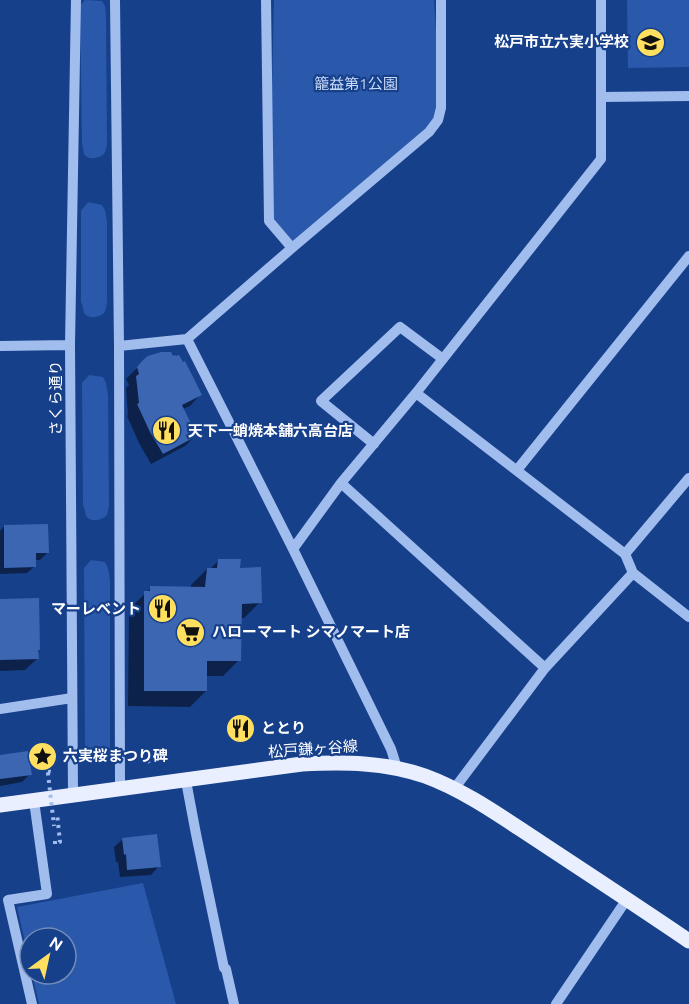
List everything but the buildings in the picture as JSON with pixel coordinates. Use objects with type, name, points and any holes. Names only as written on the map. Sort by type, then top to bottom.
[{"type":"main road","name":"松戸鎌ヶ谷線","points":[[0,805],[302,764],[340,762],[397,768],[425,776],[497,814],[689,940]]},
{"type":"street","name":"さくら通り","points":[[73,795],[70,345],[76,0]]},
{"type":"street","points":[[115,0],[120,790]]},
{"type":"street","points":[[266,0],[268,221],[292,248]]},
{"type":"street","points":[[118,346],[187,339],[429,132],[438,120],[441,108],[441,0]]},
{"type":"street","points":[[293,549],[341,483],[416,393],[602,159],[601,0]]},
{"type":"street","points":[[602,97],[689,96]]},
{"type":"street","points":[[517,470],[689,256]]},
{"type":"street","points":[[374,444],[321,401],[400,327],[442,359]]},
{"type":"street","points":[[187,339],[391,749],[397,768]]},
{"type":"street","points":[[0,346],[70,345]]},
{"type":"street","points":[[416,393],[625,554],[633,573],[689,617]]},
{"type":"street","points":[[625,554],[689,478]]},
{"type":"street","points":[[341,483],[545,668]]},
{"type":"street","points":[[453,789],[545,668],[633,573]]},
{"type":"street","points":[[0,709],[72,698]]},
{"type":"street","points":[[186,781],[224,968],[234,1004]]},
{"type":"street","points":[[32,1004],[8,900],[47,894],[34,801]]},
{"type":"street","points":[[556,1004],[627,899]]},
{"type":"path","points":[[53,772],[47,771],[42,765],[39,754],[44,753],[47,765],[54,826]]},
{"type":"path","points":[[147,762],[152,759]]},
{"type":"path","points":[[56,809],[58,843]]},
{"type":"green space","points":[[85,0],[102,1],[106,17],[107,144],[104,154],[94,158],[84,154],[82,143],[80,6]]},
{"type":"green space","name":"籠益第1公園","points":[[274,0],[434,0],[441,108],[438,120],[292,248],[269,221]]},
{"type":"green space","points":[[627,0],[689,0],[689,67],[628,68]]},
{"type":"green space","points":[[88,202],[102,205],[107,222],[107,303],[104,313],[94,317],[84,313],[81,302],[81,211]]},
{"type":"green space","points":[[89,375],[103,377],[108,395],[109,506],[106,516],[96,520],[86,516],[83,505],[82,383]]},
{"type":"green space","points":[[91,560],[105,562],[110,580],[110,749],[107,759],[97,763],[87,759],[85,748],[84,568]]},
{"type":"green space","points":[[143,883],[176,1004],[39,1004],[35,986],[78,986],[78,926],[21,926],[17,907]]},
{"type":"place","name":"松戸市立六実小学校","points":[[650,42]]},
{"type":"place","name":"天下一蛸焼本舗六高台店","points":[[167,431]]},
{"type":"place","name":"マーレベント","points":[[162,609]]},
{"type":"place","name":"ハローマート シマノマート店","points":[[191,632]]},
{"type":"place","name":"ととり","points":[[240,728]]},
{"type":"place","name":"六実桜まつり碑","points":[[42,756]]}]
